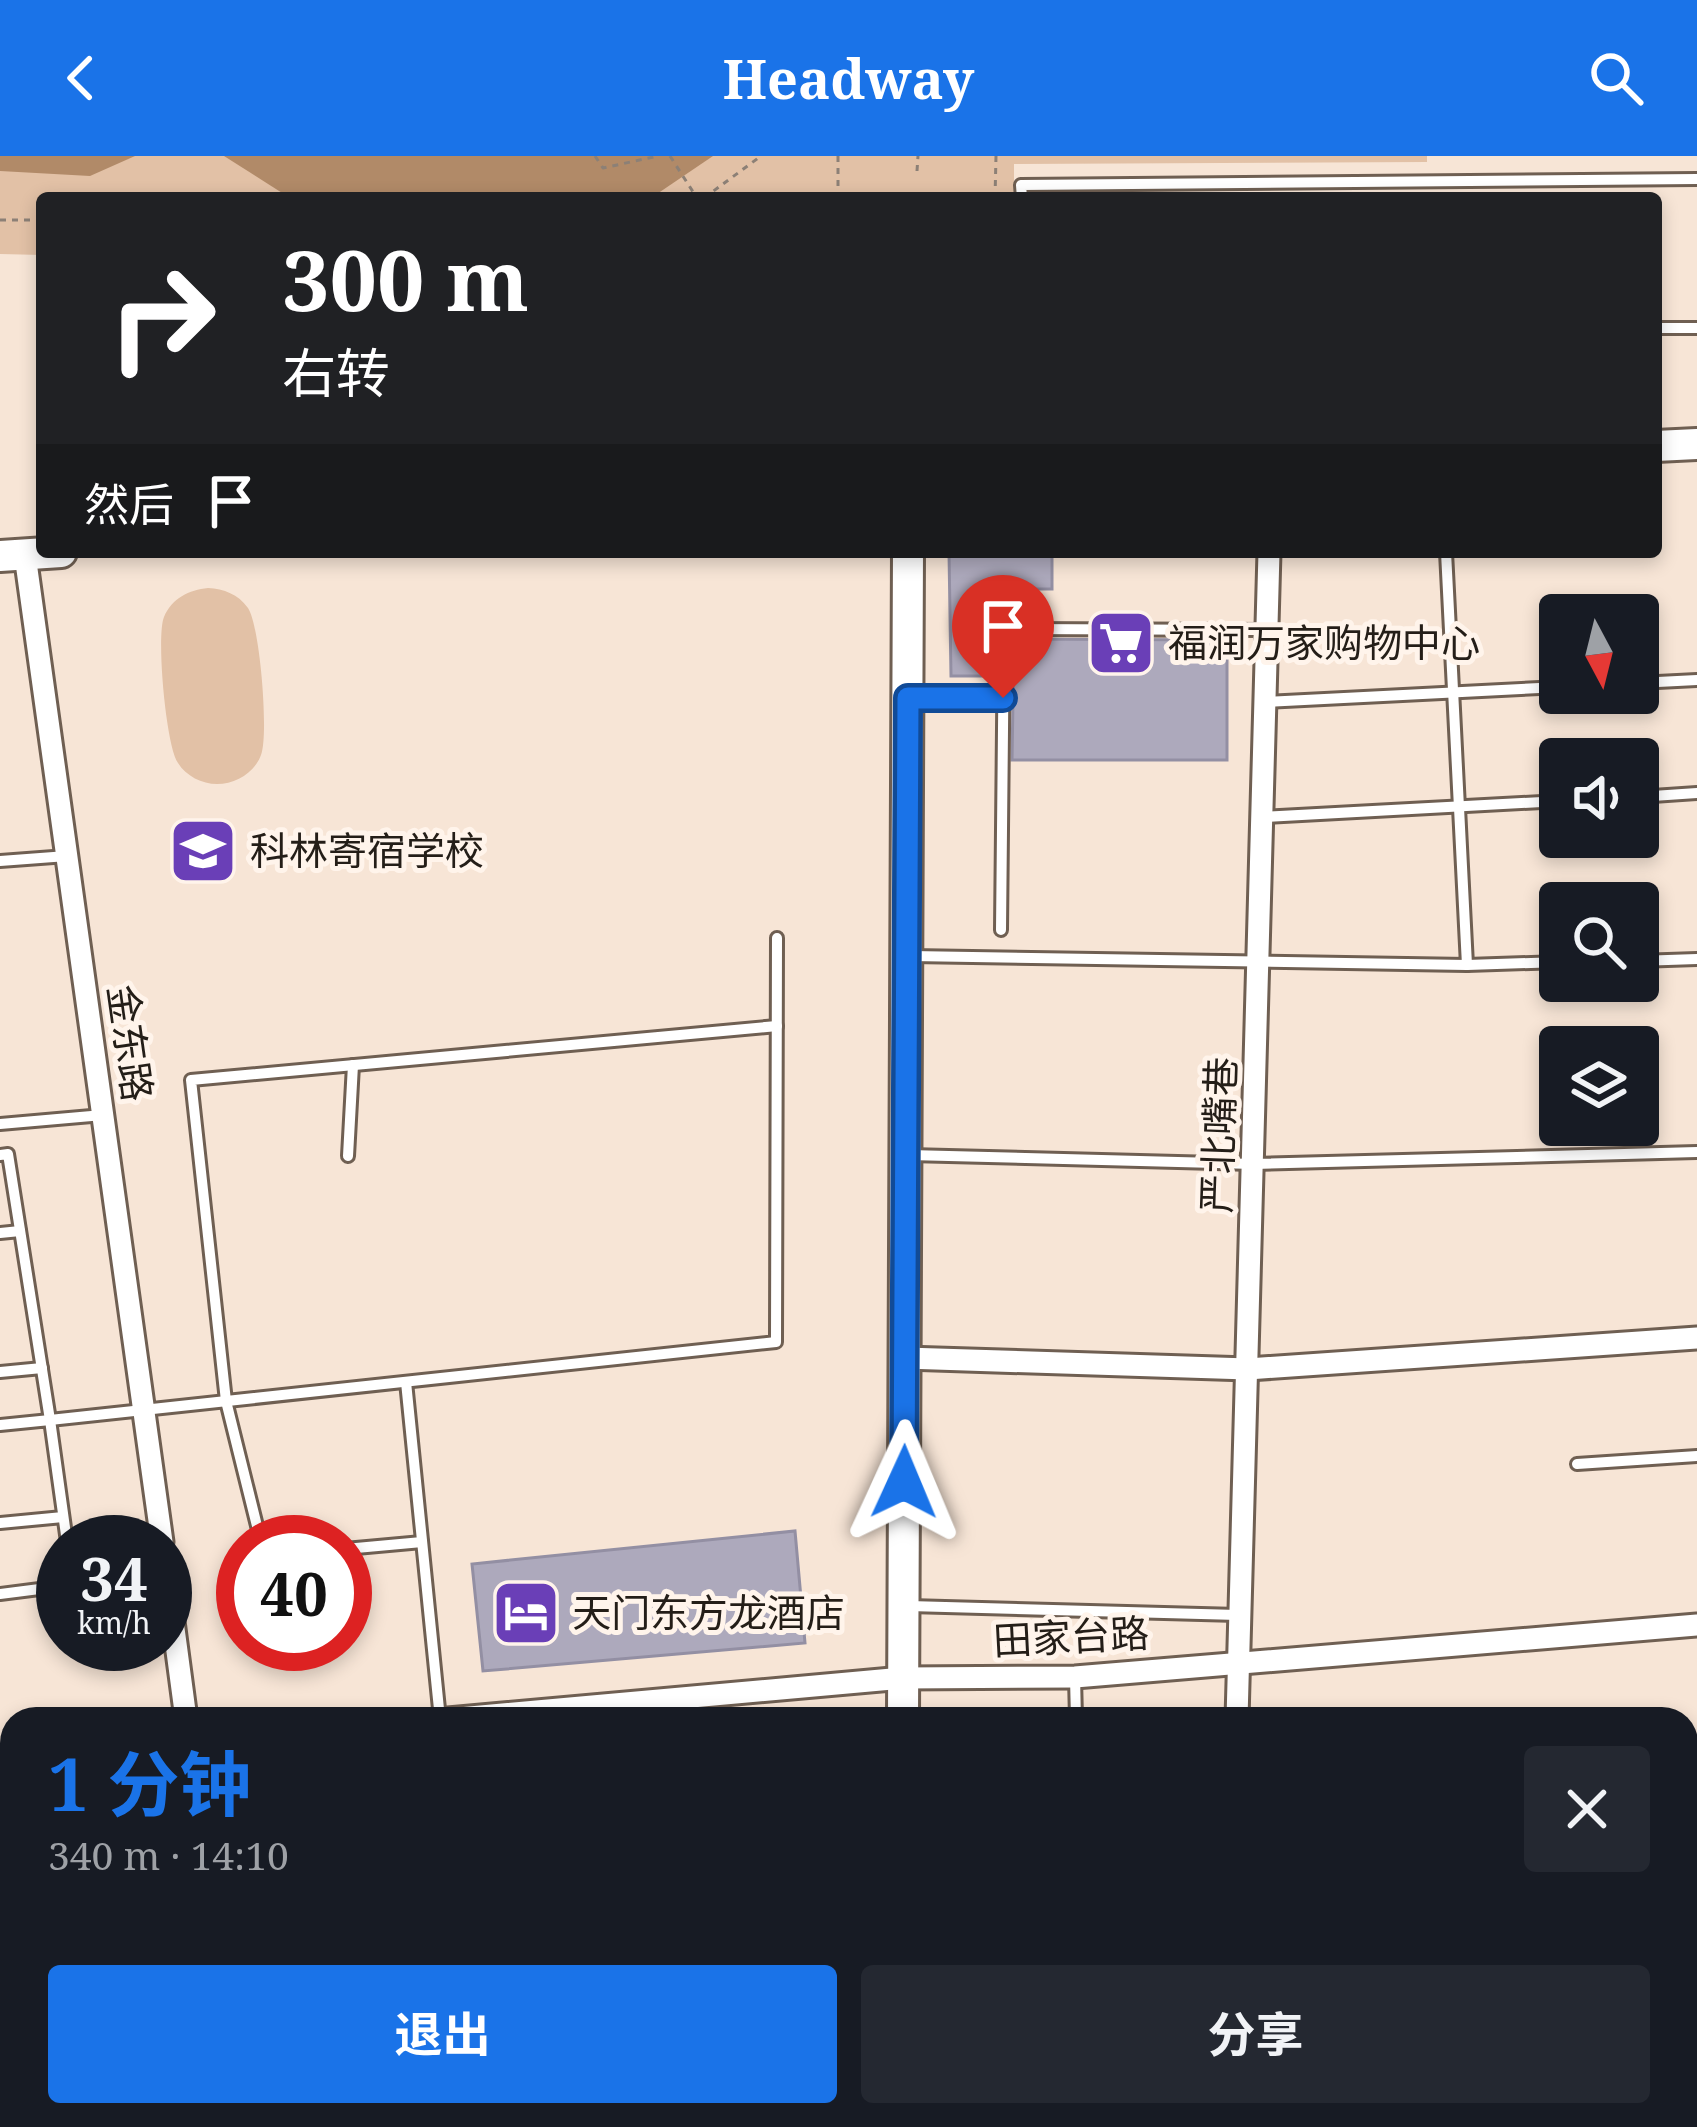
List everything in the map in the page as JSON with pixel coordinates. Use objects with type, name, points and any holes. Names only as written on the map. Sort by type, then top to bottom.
[{"type":"street","points":[[1662,446],[1697,444]]},
{"type":"street","name":"金东路","points":[[12,555],[67,856],[159,1515]]},
{"type":"street","points":[[903,1707],[908,558]]},
{"type":"street","name":"严北嘴巷","points":[[1238,1707],[1269,558]]},
{"type":"street","points":[[905,1358],[1248,1369],[1697,1338]]},
{"type":"street","name":"田家台路","points":[[659,1707],[903,1678],[1076,1677],[1697,1625]]},
{"type":"street","points":[[180,1671],[184,1707]]},
{"type":"lane","points":[[1022,192],[1022,185],[1697,179]]},
{"type":"lane","points":[[1625,180],[1625,192]]},
{"type":"lane","points":[[1432,182],[1433,192]]},
{"type":"lane","points":[[1662,328],[1697,328]]},
{"type":"lane","points":[[1446,558],[1467,964]]},
{"type":"lane","points":[[1001,930],[1004,628],[1267,630]]},
{"type":"lane","points":[[1659,682],[1697,680]]},
{"type":"lane","points":[[1266,702],[1539,688]]},
{"type":"lane","points":[[908,698],[1003,698]]},
{"type":"lane","points":[[1659,795],[1697,794]]},
{"type":"lane","points":[[1263,817],[1539,802]]},
{"type":"lane","points":[[0,861],[67,856]]},
{"type":"lane","points":[[0,1425],[776,1342],[777,938]]},
{"type":"lane","points":[[908,956],[1539,962]]},
{"type":"lane","points":[[1659,960],[1697,959]]},
{"type":"lane","points":[[254,1515],[226,1401],[190,1080],[777,1025]]},
{"type":"lane","points":[[348,1156],[353,1065]]},
{"type":"lane","points":[[0,1124],[104,1115]]},
{"type":"lane","points":[[907,1155],[1254,1164],[1697,1152]]},
{"type":"lane","points":[[0,1155],[8,1154],[63,1515]]},
{"type":"lane","points":[[0,1233],[20,1232]]},
{"type":"lane","points":[[0,1372],[42,1368]]},
{"type":"lane","points":[[406,1382],[443,1707]]},
{"type":"lane","points":[[1577,1464],[1697,1456]]},
{"type":"lane","points":[[0,1523],[36,1520]]},
{"type":"lane","points":[[372,1547],[422,1542]]},
{"type":"lane","points":[[0,1594],[36,1589]]},
{"type":"lane","points":[[903,1606],[1242,1615]]},
{"type":"lane","points":[[1076,1677],[1076,1707]]},
{"type":"path","points":[[595,156],[603,168],[658,156]]},
{"type":"path","points":[[670,156],[693,192]]},
{"type":"path","points":[[712,192],[761,156]]},
{"type":"path","points":[[838,156],[838,192]]},
{"type":"path","points":[[917,171],[918,156]]},
{"type":"path","points":[[995,192],[996,156]]},
{"type":"path","points":[[0,220],[36,220]]},
{"type":"shaded area","points":[[0,156],[1427,156],[1427,162],[1014,164],[1014,192],[36,192],[36,255],[0,254]]},
{"type":"shaded area","points":[[0,156],[135,156],[90,176],[0,171]]},
{"type":"shaded area","points":[[224,156],[713,156],[660,192],[281,192]]},
{"type":"shaded area","points":[[208,588],[230,593],[248,608],[264,704],[258,761],[244,776],[217,784],[195,778],[178,763],[166,714],[162,667],[167,610],[182,596]]},
{"type":"building","points":[[949,558],[1052,558],[1052,589],[988,589],[994,676],[951,676]]},
{"type":"building","points":[[1014,639],[1227,640],[1227,760],[1012,760]]},
{"type":"building","points":[[795,1531],[805,1643],[483,1671],[472,1564]]},
{"type":"place","name":"福润万家购物中心","points":[[1121,643]]},
{"type":"place","name":"科林寄宿学校","points":[[203,851]]},
{"type":"place","name":"天门东方龙酒店","points":[[526,1613]]},
{"type":"route","points":[[904,1482],[908,698],[1003,698]]}]
